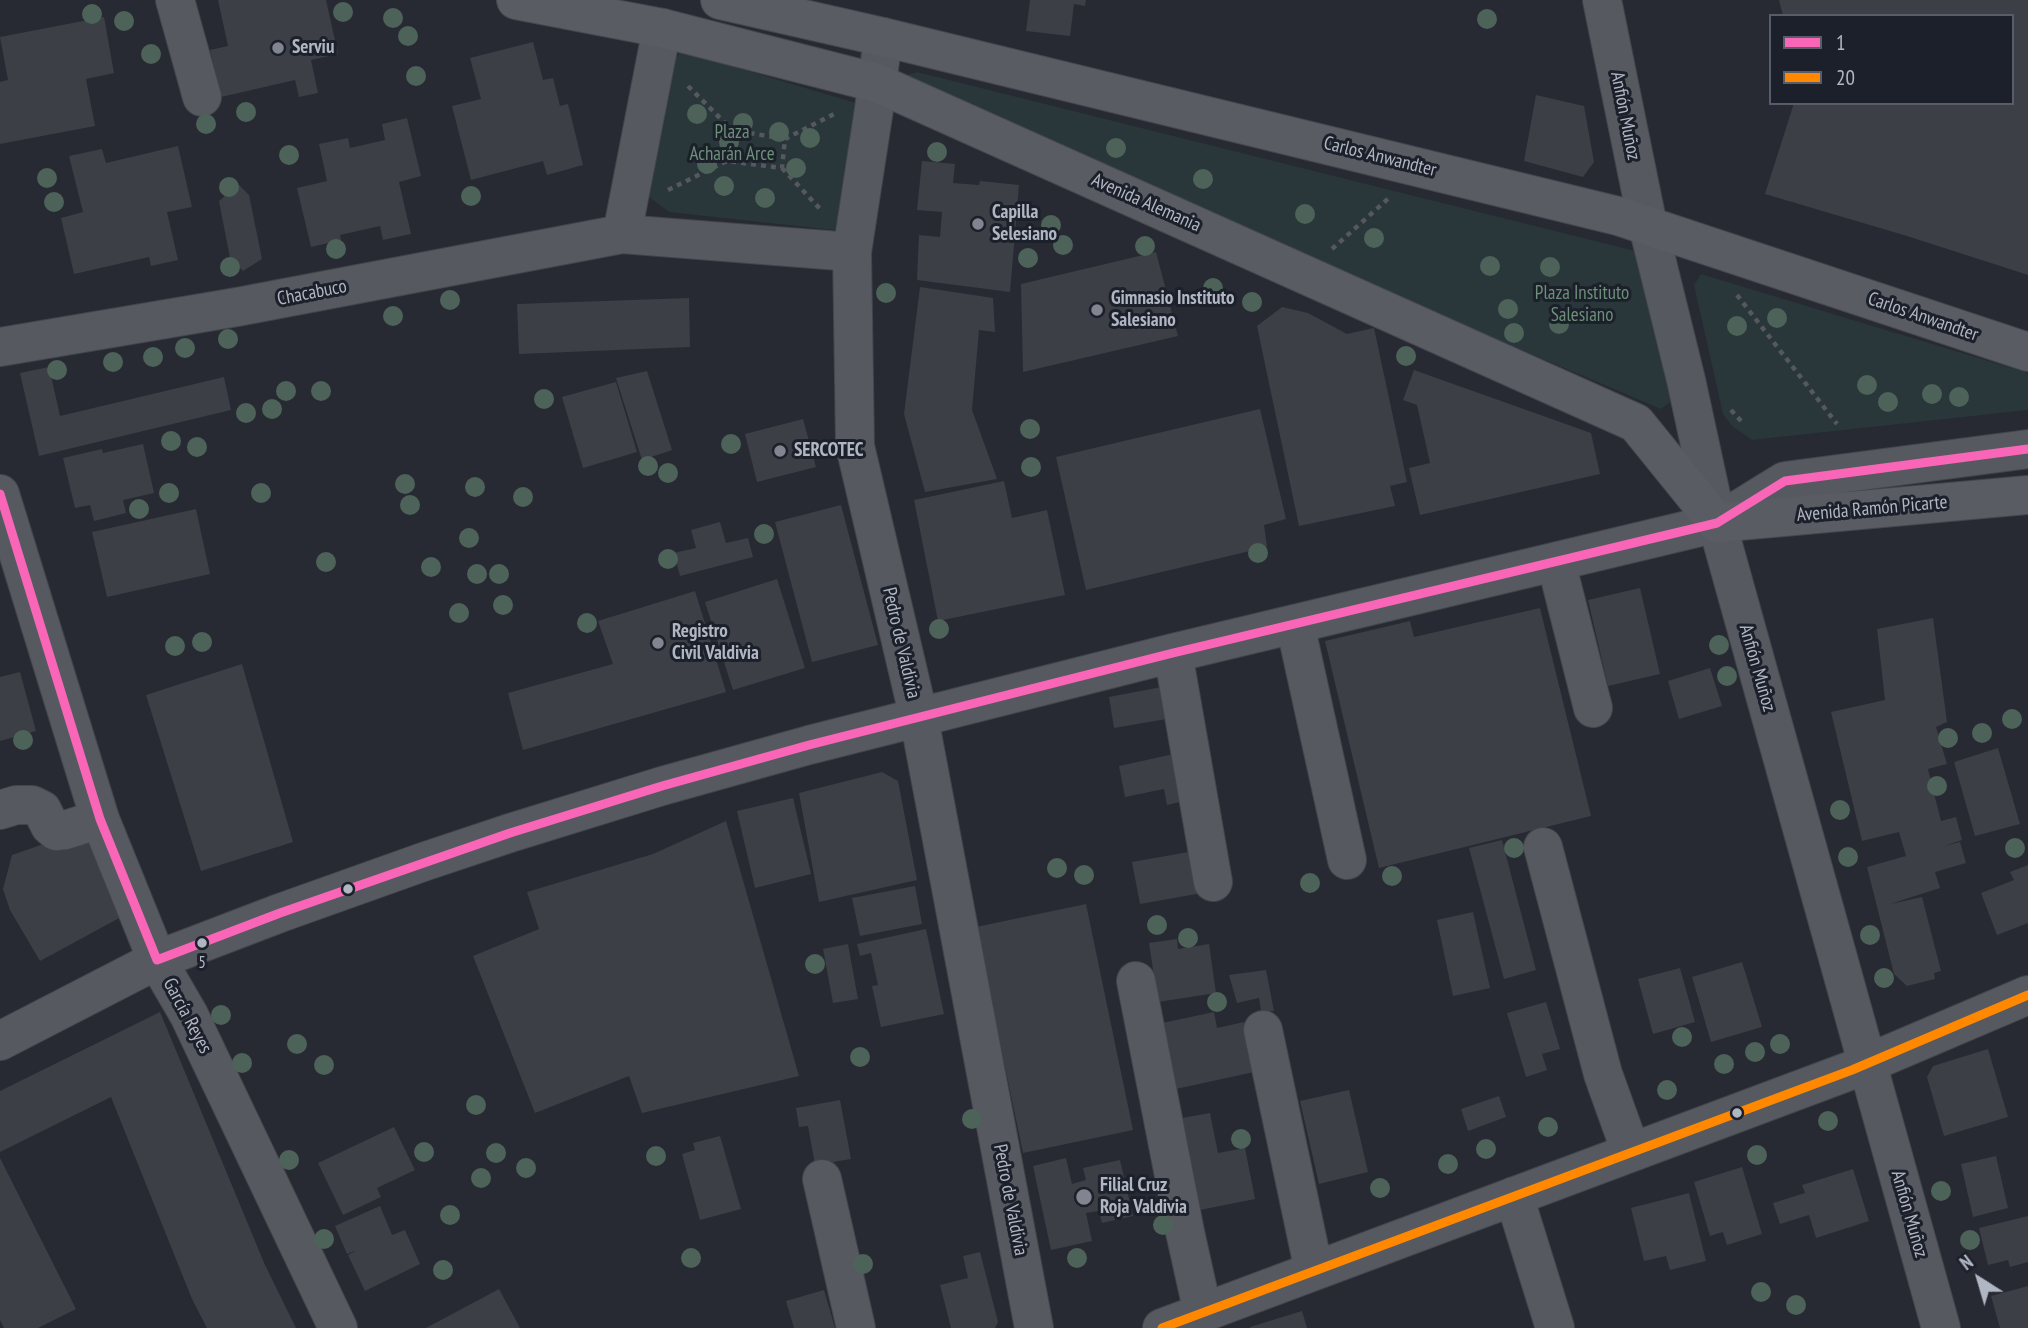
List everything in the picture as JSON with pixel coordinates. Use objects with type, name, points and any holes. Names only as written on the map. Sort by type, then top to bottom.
[{"type":"main road","name":"Avenida Alemania","points":[[516,0],[662,28],[876,96],[1636,423],[1717,523]]},
{"type":"main road","name":"Carlos Anwandter","points":[[720,0],[805,10],[883,37],[1618,216],[2028,352]]},
{"type":"main road","name":"Avenida Ramón Picarte","points":[[1717,523],[2028,495]]},
{"type":"street","points":[[175,0],[202,97]]},
{"type":"street","name":"Anfión Muñoz","points":[[1602,0],[1648,226],[1686,380],[1717,523],[1941,1328]]},
{"type":"street","points":[[622,234],[662,28]]},
{"type":"street","name":"Pedro de Valdivia","points":[[883,37],[852,252],[855,446],[919,718],[1034,1328]]},
{"type":"street","name":"Chacabuco","points":[[0,347],[237,307],[622,234],[852,252]]},
{"type":"street","name":"Avenida Ramón Picarte","points":[[0,1041],[157,960],[280,913],[510,833],[662,786],[808,745],[1173,653],[1717,523],[1785,481],[2028,449]]},
{"type":"street","name":"García Reyes","points":[[0,494],[100,819],[157,960],[189,1015],[338,1328]]},
{"type":"street","points":[[1556,562],[1593,708]]},
{"type":"street","points":[[1295,624],[1347,860]]},
{"type":"street","points":[[1173,653],[1213,882]]},
{"type":"street","points":[[0,810],[16,805],[32,805],[42,810],[50,826],[56,831],[100,819]]},
{"type":"street","points":[[1543,847],[1603,1074],[1631,1152]]},
{"type":"street","points":[[1136,981],[1203,1313]]},
{"type":"street","points":[[1162,1328],[1867,1064],[2028,995]]},
{"type":"street","points":[[1263,1030],[1314,1271]]},
{"type":"street","points":[[822,1179],[856,1328]]},
{"type":"street","points":[[1514,1196],[1555,1328]]},
{"type":"path","points":[[685,82],[732,130],[785,139],[856,103],[876,96]]},
{"type":"path","points":[[727,161],[732,130]]},
{"type":"path","points":[[630,194],[654,197],[727,161],[782,168],[785,139]]},
{"type":"path","points":[[1330,251],[1391,196]]},
{"type":"path","points":[[1731,287],[1837,424]]},
{"type":"green space","name":"Plaza Acharán Arce","points":[[681,51],[856,103],[846,223],[833,230],[669,212],[649,197],[669,67]]},
{"type":"green space","name":"Plaza Instituto Salesiano","points":[[917,72],[1635,251],[1675,398],[1661,409],[909,90],[904,82],[907,75]]},
{"type":"green space","points":[[1701,274],[2028,373],[2028,410],[1752,440],[1732,426],[1723,414],[1694,285]]},
{"type":"building","name":"Serviu","points":[[218,0],[326,0],[338,54],[311,60],[318,93],[299,97],[295,80],[221,97],[210,50],[228,46]]},
{"type":"building","points":[[1030,0],[1086,0],[1085,6],[1074,4],[1070,36],[1026,31]]},
{"type":"building","points":[[1779,0],[2028,0],[2028,275],[1765,194],[1793,105],[2014,105],[2014,14],[1782,14]]},
{"type":"building","points":[[104,17],[114,73],[86,79],[95,126],[0,144],[0,82],[8,80],[0,37]]},
{"type":"building","points":[[533,42],[543,80],[553,78],[560,106],[568,104],[583,165],[547,175],[543,161],[471,180],[452,106],[481,99],[470,58]]},
{"type":"building","points":[[1536,95],[1584,106],[1594,162],[1583,177],[1524,161]]},
{"type":"building","points":[[407,118],[421,176],[399,182],[411,234],[383,240],[380,226],[340,235],[341,240],[311,247],[297,188],[327,181],[319,144],[348,138],[350,148],[385,140],[382,124]]},
{"type":"building","points":[[178,146],[192,207],[167,212],[178,260],[151,266],[149,257],[74,274],[61,218],[83,212],[69,156],[102,149],[106,163]]},
{"type":"building","name":"Capilla Selesiano","points":[[922,161],[955,164],[953,183],[979,185],[980,181],[1019,185],[1010,292],[917,280],[919,235],[940,237],[942,212],[917,210]]},
{"type":"building","points":[[238,184],[249,195],[262,259],[243,271],[230,258],[219,201]]},
{"type":"building","name":"Gimnasio Instituto Salesiano","points":[[1156,252],[1178,336],[1023,372],[1021,284]]},
{"type":"building","points":[[920,287],[993,298],[995,332],[979,330],[972,410],[997,479],[925,492],[904,414]]},
{"type":"building","points":[[689,298],[690,347],[519,354],[517,304]]},
{"type":"building","points":[[1282,307],[1308,313],[1347,334],[1374,328],[1407,482],[1390,486],[1395,506],[1299,526],[1257,326]]},
{"type":"building","points":[[49,367],[60,416],[224,377],[231,410],[39,456],[20,373]]},
{"type":"building","points":[[1414,370],[1591,433],[1600,474],[1420,515],[1409,468],[1430,463],[1417,405],[1403,400]]},
{"type":"building","points":[[647,371],[672,450],[642,460],[616,378]]},
{"type":"building","points":[[616,382],[637,452],[583,468],[562,397]]},
{"type":"building","points":[[1260,409],[1286,519],[1264,525],[1267,547],[1086,590],[1056,457]]},
{"type":"building","name":"SERCOTEC","points":[[803,419],[816,467],[757,482],[745,434]]},
{"type":"building","points":[[143,444],[154,493],[123,500],[126,513],[94,521],[90,505],[75,508],[63,458],[102,449],[103,453]]},
{"type":"building","points":[[1004,481],[1012,518],[1047,510],[1065,595],[938,621],[914,500]]},
{"type":"building","points":[[841,505],[878,645],[812,662],[775,522]]},
{"type":"building","points":[[196,509],[210,574],[107,597],[92,532]]},
{"type":"building","points":[[720,522],[726,543],[748,538],[753,557],[680,576],[674,553],[696,548],[691,530]]},
{"type":"building","points":[[777,579],[805,668],[733,690],[705,602]]},
{"type":"building","points":[[1640,588],[1660,674],[1608,686],[1588,600]]},
{"type":"building","name":"Registro Civil Valdivia","points":[[695,591],[726,692],[523,750],[508,693],[613,664],[598,621]]},
{"type":"building","points":[[1540,608],[1591,816],[1379,868],[1325,641],[1410,621],[1414,637]]},
{"type":"building","points":[[1933,618],[1947,722],[1936,727],[1947,764],[1928,769],[1941,821],[1956,817],[1962,840],[1944,846],[1960,842],[1966,863],[1935,872],[1940,888],[1890,904],[1922,897],[1941,971],[1934,973],[1935,979],[1907,986],[1894,974],[1867,867],[1906,856],[1899,832],[1862,841],[1831,712],[1885,700],[1877,629]]},
{"type":"building","points":[[242,664],[293,842],[201,871],[146,695]]},
{"type":"building","points":[[1710,668],[1722,706],[1679,719],[1668,681]]},
{"type":"building","points":[[20,672],[36,731],[0,741],[0,677]]},
{"type":"building","points":[[1172,685],[1178,717],[1114,728],[1109,697]]},
{"type":"building","points":[[1998,748],[2020,824],[1975,836],[1954,762]]},
{"type":"building","points":[[1183,752],[1180,802],[1167,805],[1164,789],[1125,797],[1119,766]]},
{"type":"building","points":[[882,772],[898,781],[917,880],[819,902],[799,793]]},
{"type":"building","points":[[793,798],[811,874],[755,888],[737,811]]},
{"type":"building","points":[[726,821],[799,1076],[642,1113],[629,1076],[535,1113],[473,956],[539,929],[527,892],[653,854]]},
{"type":"building","points":[[87,829],[123,916],[40,961],[10,910],[3,889],[12,855]]},
{"type":"building","points":[[1502,840],[1536,970],[1504,979],[1469,848]]},
{"type":"building","points":[[1194,851],[1202,893],[1140,904],[1132,862]]},
{"type":"building","points":[[2028,865],[2028,923],[1997,935],[1981,893],[2014,880],[2010,872]]},
{"type":"building","points":[[915,886],[922,924],[860,936],[852,898]]},
{"type":"building","points":[[1086,904],[1133,1130],[1023,1153],[976,927]]},
{"type":"building","points":[[1473,912],[1490,988],[1453,996],[1437,920]]},
{"type":"building","points":[[926,929],[944,1014],[881,1027],[872,986],[878,985],[871,953],[860,956],[857,944]]},
{"type":"building","points":[[1177,939],[1178,949],[1209,944],[1216,993],[1158,1002],[1149,943]]},
{"type":"building","points":[[848,944],[858,999],[833,1003],[823,949]]},
{"type":"building","points":[[1742,962],[1762,1027],[1711,1042],[1692,977]]},
{"type":"building","points":[[1680,968],[1695,1022],[1653,1034],[1638,979]]},
{"type":"building","points":[[1266,970],[1274,1011],[1261,1011],[1259,998],[1237,1003],[1229,975]]},
{"type":"building","points":[[1546,1002],[1560,1049],[1542,1054],[1547,1070],[1526,1077],[1507,1013]]},
{"type":"building","points":[[160,1012],[265,1265],[296,1328],[207,1328],[192,1299],[111,1097],[0,1152],[0,1091]]},
{"type":"building","points":[[1214,1012],[1217,1028],[1244,1022],[1254,1072],[1176,1089],[1162,1023]]},
{"type":"building","points":[[1988,1049],[2008,1117],[1944,1136],[1927,1077],[1933,1066]]},
{"type":"building","points":[[1349,1090],[1368,1172],[1319,1184],[1300,1101]]},
{"type":"building","points":[[1499,1096],[1506,1117],[1468,1131],[1461,1109]]},
{"type":"building","points":[[840,1100],[851,1159],[815,1165],[808,1126],[799,1127],[796,1108]]},
{"type":"building","points":[[1210,1113],[1218,1153],[1245,1148],[1255,1199],[1200,1210],[1182,1118]]},
{"type":"building","points":[[394,1127],[415,1170],[377,1188],[381,1197],[343,1215],[318,1163]]},
{"type":"building","points":[[720,1136],[741,1209],[700,1220],[682,1154],[695,1150],[693,1143]]},
{"type":"building","points":[[1996,1156],[2008,1208],[1973,1217],[1961,1164]]},
{"type":"building","points":[[0,1158],[76,1309],[38,1328],[4,1328],[0,1320]]},
{"type":"building","name":"Filial Cruz Roja Valdivia","points":[[1066,1158],[1072,1184],[1086,1180],[1083,1168],[1120,1160],[1133,1216],[1102,1223],[1099,1211],[1086,1213],[1092,1241],[1051,1250],[1033,1166]]},
{"type":"building","points":[[1742,1167],[1762,1234],[1727,1245],[1723,1232],[1710,1236],[1694,1182]]},
{"type":"building","points":[[1853,1169],[1869,1221],[1816,1238],[1809,1215],[1780,1224],[1773,1203],[1805,1193],[1802,1185]]},
{"type":"building","points":[[1689,1193],[1706,1261],[1670,1270],[1666,1256],[1644,1261],[1631,1208]]},
{"type":"building","points":[[380,1206],[392,1235],[405,1230],[420,1264],[365,1291],[348,1255],[357,1250],[347,1254],[335,1226]]},
{"type":"building","points":[[2028,1216],[2028,1262],[2010,1267],[2008,1260],[1988,1265],[1979,1228]]},
{"type":"building","points":[[980,1252],[998,1322],[995,1328],[951,1328],[940,1285],[968,1278],[963,1256]]},
{"type":"building","points":[[2028,1286],[2028,1328],[2000,1328],[1991,1296]]},
{"type":"building","points":[[499,1289],[520,1328],[426,1328]]},
{"type":"building","points":[[824,1290],[835,1328],[794,1328],[786,1301]]},
{"type":"building","points":[[1302,1311],[1307,1328],[1250,1328],[1250,1327]]},
{"type":"transit line","name":"1","points":[[0,494],[100,819],[157,960],[280,913],[510,833],[662,786],[809,745],[1173,653],[1717,523],[1785,481],[2028,449]]},
{"type":"transit line","name":"20","points":[[1162,1328],[1852,1070],[2028,995]]},
{"type":"place","name":"Serviu","points":[[278,48]]},
{"type":"place","name":"Capilla Selesiano","points":[[978,224]]},
{"type":"place","name":"Gimnasio Instituto Salesiano","points":[[1097,310]]},
{"type":"place","name":"SERCOTEC","points":[[780,451]]},
{"type":"place","name":"Registro Civil Valdivia","points":[[658,643]]},
{"type":"place","name":"5","points":[[202,943]]},
{"type":"place","name":"Filial Cruz Roja Valdivia","points":[[1084,1197]]}]
